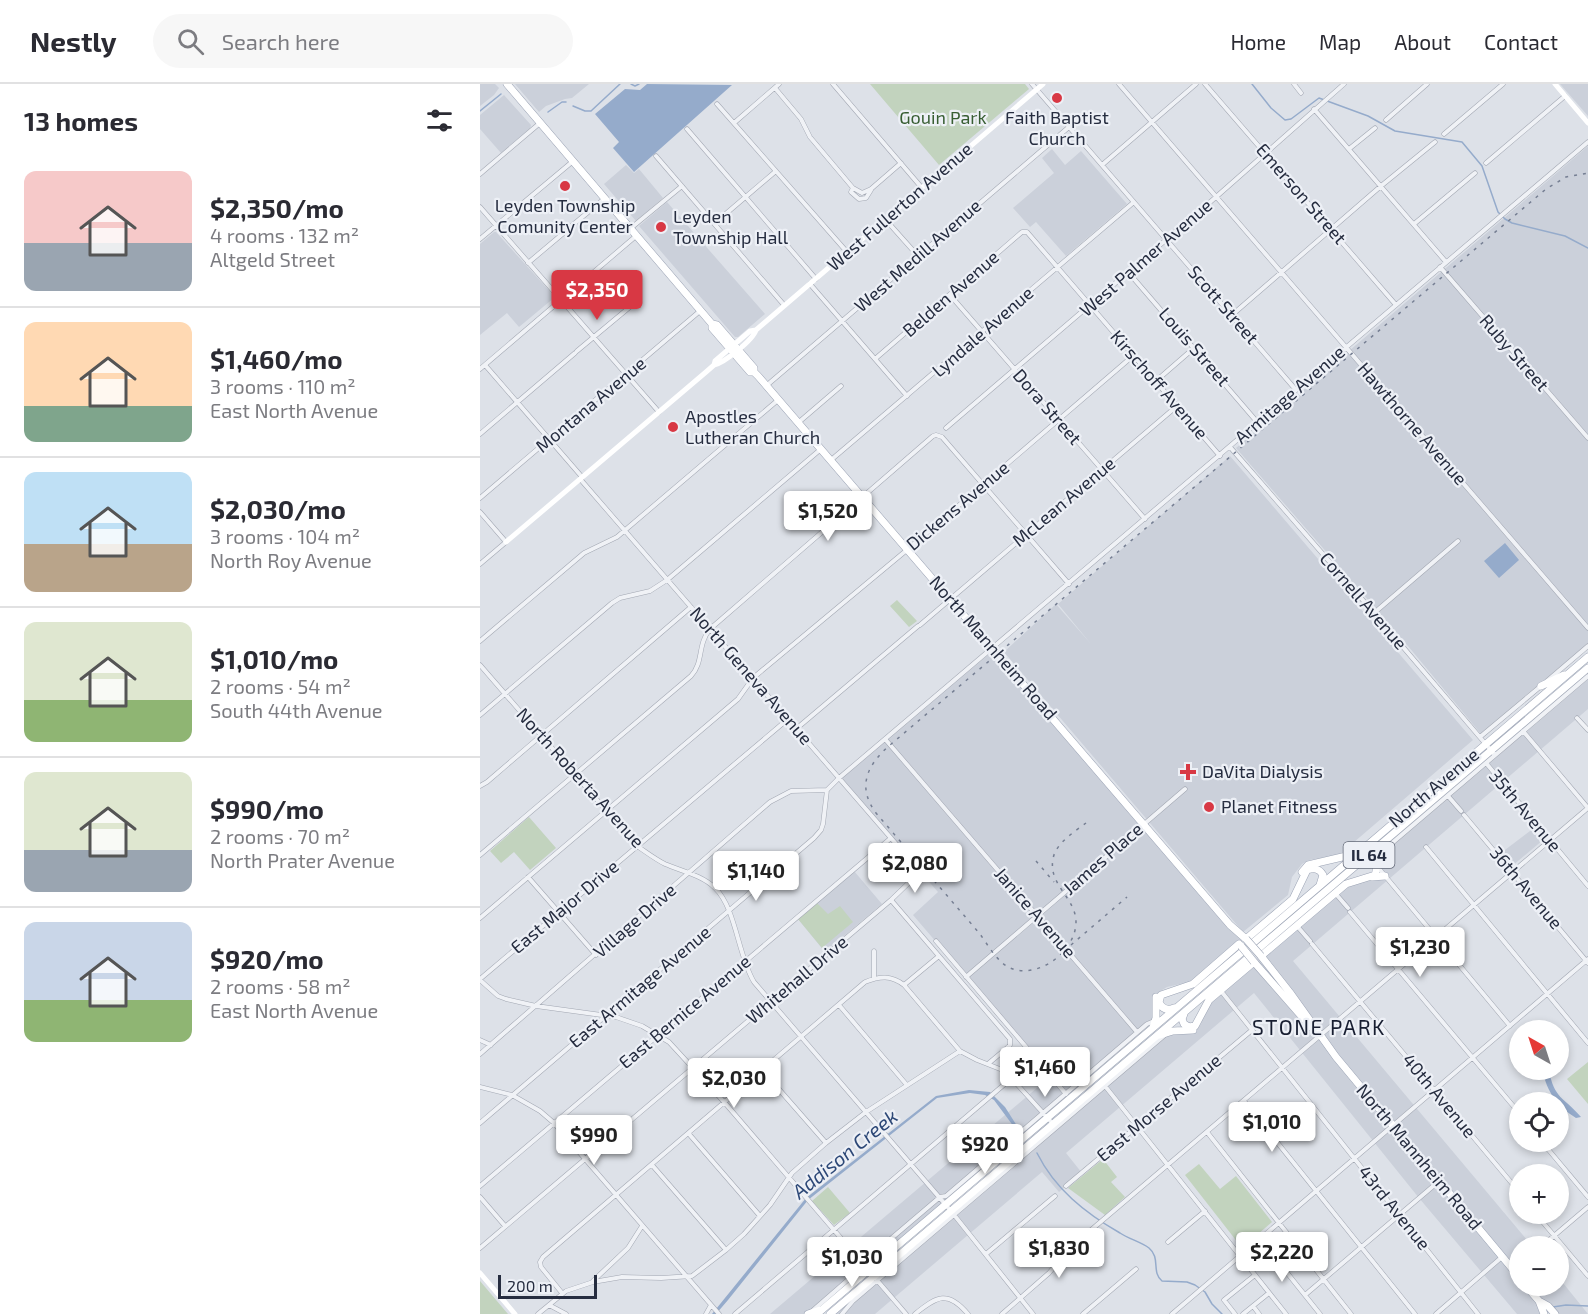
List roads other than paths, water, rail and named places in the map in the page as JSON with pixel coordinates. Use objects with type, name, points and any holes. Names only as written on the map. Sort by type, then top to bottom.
[{"type":"main road","name":"North Mannheim Road","points":[[507,84],[712,324],[717,325],[734,349],[754,368],[754,372],[1230,925],[1290,1006],[1320,1036],[1438,1182],[1509,1263]]},
{"type":"main road","name":"North Avenue","points":[[1254,942],[1588,657]]},
{"type":"main road","points":[[1541,686],[1576,667]]},
{"type":"main road","name":"North Avenue","points":[[1185,1011],[1493,753],[1551,700],[1583,678],[1588,668]]},
{"type":"main road","points":[[1551,700],[1558,698],[1562,700]]},
{"type":"main road","points":[[1345,876],[1361,856],[1390,831],[1398,819]]},
{"type":"main road","points":[[1370,878],[1377,872],[1373,861],[1378,848]]},
{"type":"main road","points":[[1293,899],[1303,869],[1308,865],[1350,856],[1360,851]]},
{"type":"main road","points":[[1359,864],[1373,861]]},
{"type":"main road","points":[[1176,1008],[1166,1010],[1161,1007],[1159,1002],[1161,995],[1188,987],[1198,980],[1293,899],[1308,870],[1314,868],[1320,870],[1323,874],[1320,885]]},
{"type":"main road","points":[[1185,1011],[1183,1023],[1192,1027],[1197,1024],[1206,1004],[1253,955],[1297,926],[1350,881],[1385,876]]},
{"type":"main road","name":"North Avenue","points":[[1159,1020],[1253,955]]},
{"type":"main road","points":[[1159,1020],[1155,999],[1160,992],[1167,987],[1186,985],[1198,980]]},
{"type":"main road","points":[[1153,1039],[1173,1031],[1192,1031],[1197,1028],[1206,1004]]},
{"type":"main road","name":"IL 64","points":[[817,1314],[867,1267],[909,1235],[1020,1141],[1055,1126],[1185,1011]]},
{"type":"main road","name":"IL 64","points":[[830,1314],[876,1278],[902,1252],[953,1213],[1025,1148],[1045,1115],[1150,1030],[1159,1020]]},
{"type":"main road","points":[[989,1159],[1007,1152]]},
{"type":"main road","points":[[992,1176],[1009,1169]]},
{"type":"main road","points":[[903,1230],[909,1235]]},
{"type":"main road","points":[[902,1252],[920,1244]]},
{"type":"main road","points":[[1535,1296],[1549,1312]]},
{"type":"main road","points":[[808,1314],[825,1308]]},
{"type":"street","points":[[734,123],[780,84]]},
{"type":"street","points":[[833,84],[922,188]]},
{"type":"street","name":"Scott Street","points":[[1032,84],[1296,390]]},
{"type":"street","name":"West Fullerton Avenue","points":[[506,542],[714,365],[720,364],[750,331],[756,330],[1043,84]]},
{"type":"street","name":"Hawthorne Avenue","points":[[1119,84],[1588,628]]},
{"type":"street","points":[[1102,165],[1196,84]]},
{"type":"street","name":"Emerson Street","points":[[1205,84],[1396,305]]},
{"type":"street","points":[[1294,84],[1301,93]]},
{"type":"street","name":"West Palmer Avenue","points":[[946,428],[1129,273],[1344,84]]},
{"type":"street","points":[[1386,120],[1427,84]]},
{"type":"street","points":[[1444,134],[1503,84]]},
{"type":"street","points":[[1555,84],[1588,123]]},
{"type":"street","points":[[775,88],[801,118],[810,137],[853,188],[862,193],[871,189],[901,163]]},
{"type":"street","points":[[1486,163],[1565,96]]},
{"type":"street","points":[[717,104],[847,253]]},
{"type":"street","points":[[1314,109],[1446,262]]},
{"type":"street","points":[[480,174],[540,123]]},
{"type":"street","name":"West Medill Avenue","points":[[766,386],[1069,127]]},
{"type":"street","points":[[1349,149],[1375,128]]},
{"type":"street","points":[[687,129],[816,279]]},
{"type":"street","points":[[1232,315],[1435,142]]},
{"type":"street","name":"Armitage Avenue","points":[[993,649],[1588,142]]},
{"type":"street","points":[[656,156],[784,305]]},
{"type":"street","points":[[480,239],[573,161]]},
{"type":"street","points":[[715,223],[776,171]]},
{"type":"street","points":[[1414,224],[1475,173]]},
{"type":"street","points":[[631,228],[682,186]]},
{"type":"street","points":[[528,263],[605,198]]},
{"type":"street","name":"Lyndale Avenue","points":[[831,460],[1134,202]]},
{"type":"street","points":[[480,207],[659,412]]},
{"type":"street","points":[[885,219],[918,256]]},
{"type":"street","name":"Belden Avenue","points":[[875,358],[1022,232],[1027,232]]},
{"type":"street","name":"Kirschoff Avenue","points":[[1027,232],[1220,456]]},
{"type":"street","points":[[480,369],[637,236]]},
{"type":"street","name":"Ruby Street","points":[[1440,267],[1588,438]]},
{"type":"street","name":"Louis Street","points":[[1129,273],[1258,423]]},
{"type":"street","points":[[810,284],[908,396]]},
{"type":"street","name":"Dora Street","points":[[950,295],[1145,519]]},
{"type":"street","points":[[480,434],[631,306]]},
{"type":"street","name":"Montana Avenue","points":[[480,498],[700,310]]},
{"type":"street","points":[[1156,381],[1194,348]]},
{"type":"street","name":"Dickens Avenue","points":[[480,918],[738,699],[753,678],[908,549],[1134,355]]},
{"type":"street","name":"North Geneva Avenue","points":[[485,364],[625,531],[919,873]]},
{"type":"street","points":[[798,423],[841,386]]},
{"type":"street","points":[[480,641],[584,553],[625,531],[778,400]]},
{"type":"street","name":"McLean Avenue","points":[[951,599],[1177,406]]},
{"type":"street","points":[[480,855],[691,676],[699,664],[701,645],[710,629],[933,436],[938,435],[1069,584]]},
{"type":"street","name":"Cornell Avenue","points":[[1230,447],[1493,753]]},
{"type":"street","points":[[480,715],[612,603],[620,598],[650,591],[668,580],[821,449]]},
{"type":"street","points":[[480,512],[506,542],[480,564]]},
{"type":"street","points":[[1374,613],[1458,541]]},
{"type":"street","points":[[796,729],[951,599]]},
{"type":"street","points":[[480,786],[691,607]]},
{"type":"street","name":"North Avenue","points":[[1480,737],[1588,646]]},
{"type":"street","points":[[827,790],[993,649]]},
{"type":"street","name":"North Roberta Avenue","points":[[480,665],[637,846],[661,862],[700,878],[716,888],[728,911],[744,961],[754,982],[946,1204],[1032,1314]]},
{"type":"street","name":"North Avenue","points":[[1373,861],[1486,763],[1493,753],[1562,700],[1583,678]]},
{"type":"street","points":[[1578,718],[1588,730]]},
{"type":"street","name":"East Major Drive","points":[[480,979],[788,719]]},
{"type":"street","points":[[1002,1314],[1050,1273],[1071,1248],[1588,808],[1523,731]]},
{"type":"street","name":"Janice Avenue","points":[[885,739],[1137,1032]]},
{"type":"street","name":"35th Avenue","points":[[1486,763],[1588,886]]},
{"type":"street","name":"James Place","points":[[966,977],[1185,789]]},
{"type":"street","name":"Village Drive","points":[[480,1054],[780,795],[791,790],[827,790]]},
{"type":"street","name":"East Armitage Avenue","points":[[480,1123],[821,830],[827,790]]},
{"type":"street","name":"36th Avenue","points":[[1448,795],[1587,961]]},
{"type":"street","name":"East Bernice Avenue","points":[[480,1186],[891,838]]},
{"type":"street","points":[[1426,847],[1588,1042]]},
{"type":"street","points":[[1373,861],[1509,1025]]},
{"type":"street","name":"Whitehall Drive","points":[[480,1248],[891,900],[919,873]]},
{"type":"street","points":[[528,877],[596,955]]},
{"type":"street","points":[[1335,893],[1509,1101]]},
{"type":"street","points":[[891,900],[1008,1036],[1011,1041],[1007,1048],[989,1063]]},
{"type":"street","name":"40th Avenue","points":[[1297,926],[1509,1180]]},
{"type":"street","points":[[936,941],[1066,1094]]},
{"type":"street","points":[[874,951],[874,978]]},
{"type":"street","points":[[904,985],[939,956]]},
{"type":"street","points":[[1517,1020],[1587,961]]},
{"type":"street","points":[[562,1293],[541,1267],[541,1259],[866,982],[874,978],[889,977],[904,985],[960,1051],[976,1060],[989,1063],[1012,1077],[1055,1126],[1009,1169],[876,1278],[842,1314]]},
{"type":"street","points":[[480,979],[498,996],[537,1006],[629,1020],[658,1034],[674,1046],[906,1314]]},
{"type":"street","name":"43rd Avenue","points":[[1220,990],[1478,1314]]},
{"type":"street","points":[[839,1005],[906,1084]]},
{"type":"street","points":[[808,1314],[867,1267],[873,1254],[940,1197],[945,1196],[1045,1115],[1066,1094],[1095,1073],[1137,1032],[1151,1021],[1159,1020]]},
{"type":"street","points":[[1104,1084],[1162,1039],[1169,1025]]},
{"type":"street","points":[[1172,1314],[1509,1027]]},
{"type":"street","name":"East Morse Avenue","points":[[1066,1186],[1252,1030]]},
{"type":"street","points":[[480,1040],[491,1045]]},
{"type":"street","points":[[538,1314],[562,1293],[593,1282],[622,1277],[692,1276],[726,1250],[760,1216],[789,1177],[826,1143],[906,1084],[960,1051]]},
{"type":"street","points":[[763,1071],[826,1143]]},
{"type":"street","points":[[1095,1073],[1283,1313]]},
{"type":"street","points":[[735,1314],[1012,1077]]},
{"type":"street","points":[[480,1087],[512,1095],[540,1111],[554,1123],[719,1314]]},
{"type":"street","points":[[1244,1101],[1415,1314]]},
{"type":"street","points":[[1207,1132],[1351,1314]]},
{"type":"street","points":[[689,1134],[760,1216]]},
{"type":"street","points":[[1550,1152],[1588,1197]]},
{"type":"street","points":[[652,1165],[726,1250]]},
{"type":"street","points":[[1305,1295],[1438,1182]]},
{"type":"street","points":[[986,1254],[1055,1196]]},
{"type":"street","points":[[480,1197],[505,1226]]},
{"type":"street","points":[[1545,1224],[1555,1236],[1588,1207]]},
{"type":"street","points":[[1168,1242],[1205,1211]]},
{"type":"street","points":[[593,1282],[628,1248],[642,1226]]},
{"type":"street","points":[[1260,1239],[1320,1314]]},
{"type":"street","points":[[1569,1253],[1588,1276]]},
{"type":"street","points":[[1436,1314],[1502,1257]]},
{"type":"street","points":[[1083,1314],[1136,1269]]},
{"type":"street","points":[[480,1273],[515,1314]]},
{"type":"street","points":[[1235,1314],[1224,1300],[1255,1275]]},
{"type":"street","points":[[1243,1314],[1269,1293]]},
{"type":"street","points":[[915,1314],[933,1300],[944,1298],[958,1302],[968,1314]]},
{"type":"street","points":[[549,1305],[566,1314]]},
{"type":"street","points":[[1252,1306],[1259,1314]]},
{"type":"street","points":[[705,1314],[713,1307]]},
{"type":"water","points":[[647,84],[732,85],[634,172],[613,148],[619,142],[595,114],[625,89],[640,90]]},
{"type":"water","points":[[1505,543],[1519,560],[1499,578],[1484,561]]},
{"type":"water","points":[[1545,1080],[1551,1080],[1557,1092],[1550,1092]]},
{"type":"water","points":[[969,1090],[990,1092],[1005,1107],[1019,1129],[1017,1131],[994,1100],[985,1095],[970,1093],[937,1098],[808,1200],[728,1300],[716,1314],[712,1314],[806,1198],[936,1096]]},
{"type":"water","points":[[1569,1105],[1581,1117],[1576,1118],[1569,1113]]},
{"type":"waterway","points":[[573,106],[591,111],[620,84]]},
{"type":"waterway","points":[[631,84],[635,86],[639,84]]},
{"type":"waterway","points":[[1252,84],[1271,108],[1285,120],[1291,119],[1319,98],[1368,116],[1395,131],[1462,142],[1482,166],[1498,212],[1505,219],[1512,223],[1565,236],[1588,248]]},
{"type":"waterway","points":[[480,111],[501,94]]},
{"type":"waterway","points":[[548,112],[562,102],[566,102]]},
{"type":"waterway","name":"Addison Creek","points":[[1037,1153],[1053,1178],[1072,1199],[1107,1225],[1153,1252],[1157,1273],[1162,1281],[1187,1282],[1195,1285],[1205,1292],[1222,1314]]},
{"type":"waterway","name":"Addison Creek","points":[[1553,1307],[1588,1306]]},
{"type":"railway","points":[[1086,823],[1061,843],[1053,859],[1054,876],[1075,913],[1076,922],[1070,943],[1054,960],[1032,970],[1021,971],[1010,968],[997,958],[980,934],[876,813],[867,794],[867,776],[876,760],[890,745],[1546,189],[1566,177],[1588,173]]},
{"type":"railway","points":[[1036,861],[1054,882]]},
{"type":"railway","points":[[1071,945],[1127,897]]},
{"type":"place","name":"Faith Baptist Church","points":[[1057,98]]},
{"type":"place","name":"Leyden Township Comunity Center","points":[[565,186]]},
{"type":"place","name":"Leyden Township Hall","points":[[661,227]]},
{"type":"place","name":"Apostles Lutheran Church","points":[[673,427]]},
{"type":"place","name":"DaVita Dialysis","points":[[1188,772]]},
{"type":"place","name":"Planet Fitness","points":[[1209,807]]},
{"type":"district","name":"STONE PARK","points":[[1319,1028]]},
{"type":"park label","name":"Gouin Park","points":[[943,118]]}]
